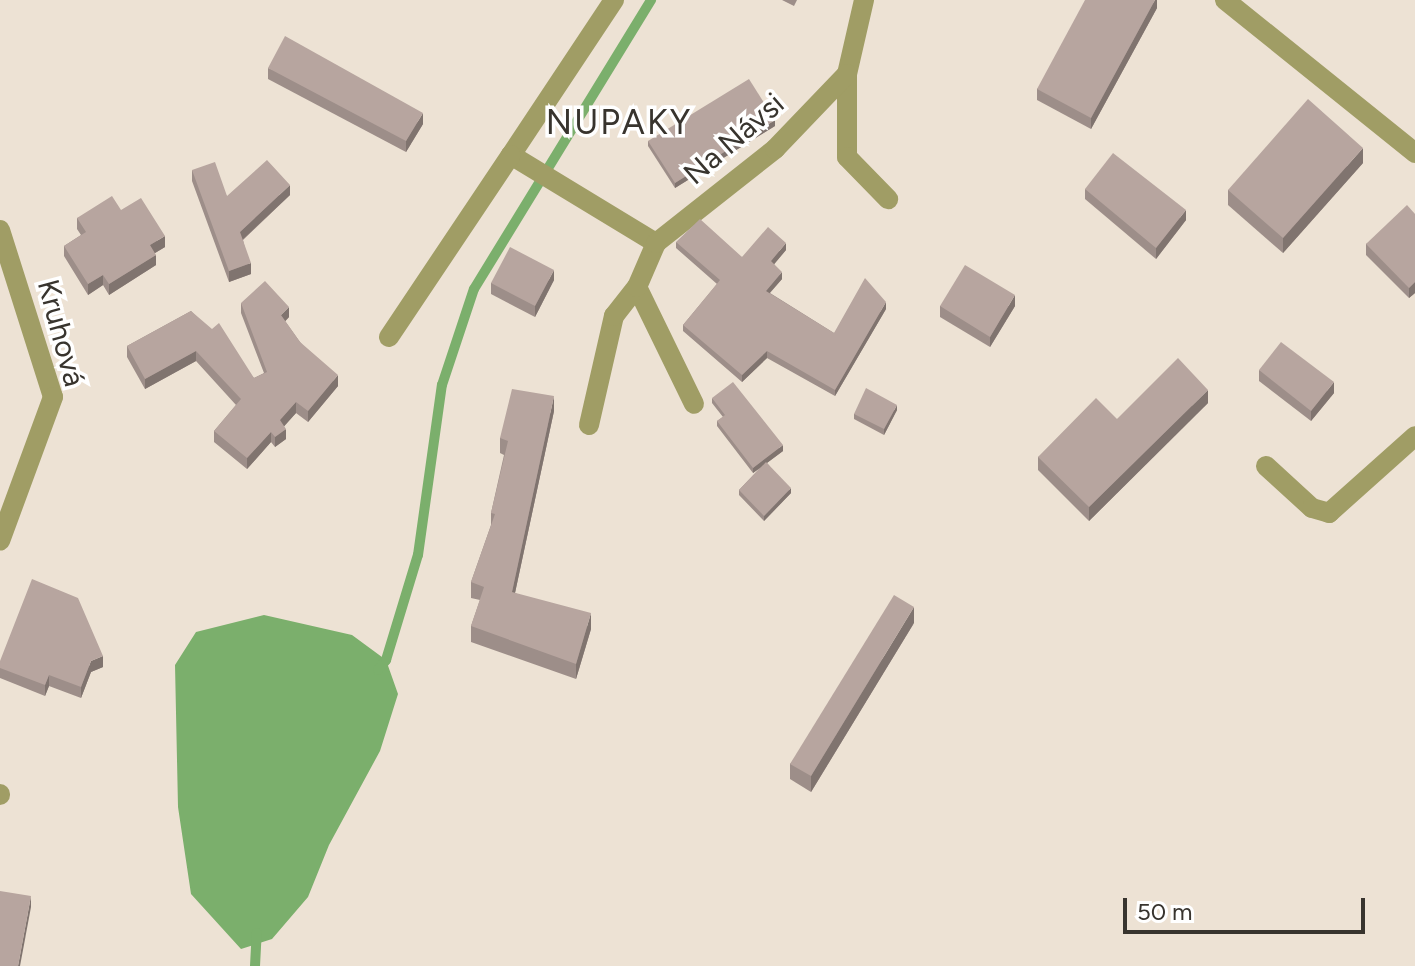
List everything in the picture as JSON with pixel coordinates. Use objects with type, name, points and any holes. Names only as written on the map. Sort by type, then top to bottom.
[{"type":"street","points":[[389,337],[519,160],[614,0]]},
{"type":"street","points":[[864,0],[847,74],[847,157],[888,199]]},
{"type":"street","points":[[1225,0],[1415,153]]},
{"type":"street","name":"Na Návsi","points":[[589,425],[614,316],[637,287],[656,243],[775,149],[847,74]]},
{"type":"street","points":[[519,160],[656,243]]},
{"type":"street","name":"Kruhová","points":[[0,230],[53,397],[0,541]]},
{"type":"street","points":[[637,287],[694,404]]},
{"type":"street","points":[[1266,466],[1312,508],[1329,513],[1415,436]]},
{"type":"shaded area","points":[[264,615],[352,635],[386,660],[398,694],[380,751],[329,845],[308,897],[272,939],[241,949],[191,894],[178,807],[175,665],[196,632]]},
{"type":"building","points":[[1085,0],[1155,0],[1091,118],[1037,89]]},
{"type":"building","points":[[285,36],[423,113],[406,141],[268,68]]},
{"type":"building","points":[[749,79],[775,120],[675,183],[648,141]]},
{"type":"building","points":[[1308,99],[1363,148],[1283,238],[1228,190]]},
{"type":"building","points":[[1113,153],[1186,210],[1156,248],[1085,189]]},
{"type":"building","points":[[267,160],[290,185],[240,232],[251,263],[229,271],[192,170],[215,162],[227,196]]},
{"type":"building","points":[[112,196],[121,210],[141,198],[165,236],[150,245],[156,255],[109,284],[103,275],[88,284],[64,246],[86,232],[77,218]]},
{"type":"building","points":[[1407,205],[1415,214],[1415,282],[1409,288],[1366,244]]},
{"type":"building","points":[[700,219],[742,257],[768,227],[786,243],[771,261],[782,272],[766,291],[834,333],[865,278],[886,302],[835,390],[767,351],[742,375],[683,325],[720,280],[676,242]]},
{"type":"building","points":[[510,247],[554,270],[535,306],[491,283]]},
{"type":"building","points":[[965,265],[1015,295],[990,337],[940,306]]},
{"type":"building","points":[[265,281],[289,307],[281,315],[300,342],[338,375],[308,411],[296,402],[280,420],[286,429],[275,437],[271,432],[247,458],[214,431],[241,399],[196,351],[145,379],[127,346],[191,311],[212,329],[219,323],[254,378],[267,372],[241,303]]},
{"type":"building","points":[[1281,342],[1334,382],[1311,411],[1259,370]]},
{"type":"building","points":[[1178,358],[1208,390],[1089,507],[1038,457],[1096,398],[1117,419]]},
{"type":"building","points":[[733,382],[783,445],[753,468],[717,421],[725,415],[712,398]]},
{"type":"building","points":[[866,388],[897,405],[884,429],[854,414]]},
{"type":"building","points":[[512,389],[554,396],[512,592],[591,613],[576,664],[471,626],[484,587],[471,582],[495,514],[491,513],[508,441],[500,438]]},
{"type":"building","points":[[766,462],[791,488],[764,516],[739,490]]},
{"type":"building","points":[[32,579],[78,598],[103,656],[91,661],[81,687],[49,675],[45,685],[0,668]]},
{"type":"building","points":[[894,595],[914,607],[811,776],[790,764]]},
{"type":"building","points":[[0,891],[31,896],[18,966],[0,966]]},
{"type":"waterway","points":[[378,670],[386,660],[418,555],[442,385],[474,289],[651,0]]},
{"type":"waterway","points":[[255,966],[257,933]]},
{"type":"district","name":"NUPAKY","points":[[619,123]]}]
